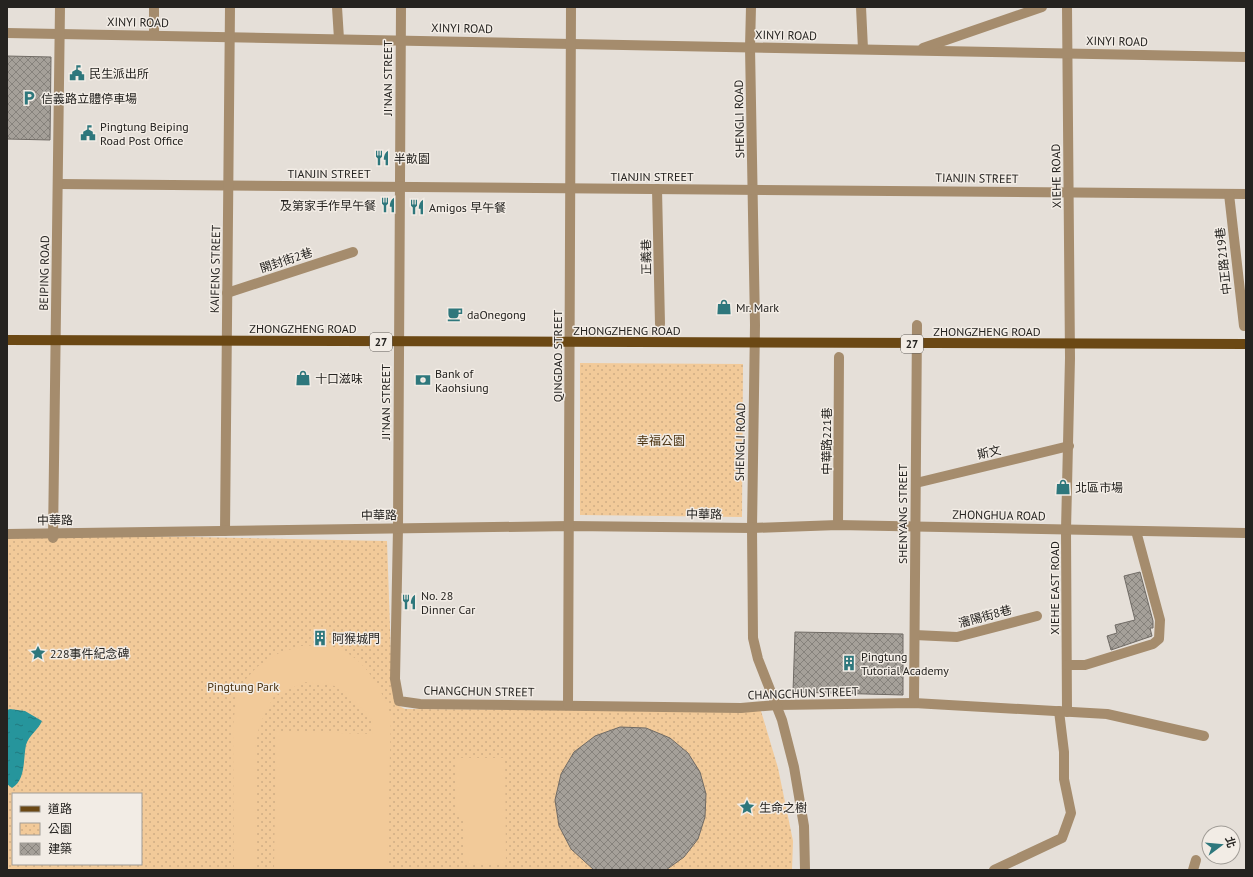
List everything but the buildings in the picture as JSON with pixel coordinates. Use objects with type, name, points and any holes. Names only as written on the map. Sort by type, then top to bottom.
[{"type":"main road","name":"ZHONGZHENG ROAD","points":[[7,340],[755,344],[1246,344]]},
{"type":"street","name":"BEIPING ROAD","points":[[53,536],[59,184],[60,7]]},
{"type":"street","points":[[154,7],[154,35]]},
{"type":"street","name":"KAIFENG STREET","points":[[225,530],[230,7]]},
{"type":"street","points":[[337,7],[339,39]]},
{"type":"street","name":"JI'NAN STREET","points":[[400,701],[395,679],[398,528],[401,7]]},
{"type":"street","name":"QINGDAO STREET","points":[[568,705],[572,7]]},
{"type":"street","name":"SHENGLI ROAD","points":[[751,7],[750,47],[755,344],[752,528],[754,646],[777,705],[790,748],[798,785],[805,839],[805,870]]},
{"type":"street","points":[[861,7],[863,49]]},
{"type":"street","name":"XINYI ROAD","points":[[916,50],[1042,7]]},
{"type":"street","name":"XIEHE ROAD","points":[[1067,7],[1070,345]]},
{"type":"street","name":"XINYI ROAD","points":[[7,33],[1246,57]]},
{"type":"street","name":"TIANJIN STREET","points":[[59,184],[1246,194]]},
{"type":"street","name":"正義巷","points":[[657,189],[660,324]]},
{"type":"street","name":"中正路219巷","points":[[1229,194],[1244,326]]},
{"type":"street","name":"開封街2巷","points":[[227,293],[353,252]]},
{"type":"street","name":"SHENYANG STREET","points":[[914,703],[917,325]]},
{"type":"street","name":"XIEHE EAST ROAD","points":[[994,870],[1062,838],[1071,813],[1064,779],[1063,712],[1067,665],[1066,530],[1070,345]]},
{"type":"street","name":"中華路221巷","points":[[838,525],[839,357]]},
{"type":"street","name":"斯文","points":[[916,482],[1069,446]]},
{"type":"street","name":"ZHONGHUA ROAD","points":[[752,528],[838,525],[1246,533]]},
{"type":"street","name":"中華路","points":[[7,534],[53,536],[225,530],[570,526],[752,528]]},
{"type":"street","points":[[1067,665],[1085,665],[1153,644],[1159,639],[1160,620],[1136,531]]},
{"type":"street","name":"瀋陽街8巷","points":[[915,635],[957,638],[1037,616]]},
{"type":"street","name":"CHANGCHUN STREET","points":[[400,701],[420,704],[741,708],[777,705],[914,703],[1107,714],[1204,736]]},
{"type":"green space","name":"幸福公園","points":[[580,363],[743,364],[742,517],[580,515]]},
{"type":"green space","name":"Pingtung Park","points":[[7,536],[192,537],[387,541],[392,685],[397,705],[405,709],[761,711],[778,768],[793,841],[792,870],[7,870]]},
{"type":"green space","points":[[301,646],[326,646],[339,649],[350,655],[368,671],[375,681],[391,715],[387,870],[274,870],[276,731],[372,734],[373,721],[359,705],[335,686],[305,682],[274,696],[261,722],[256,738],[255,870],[234,870],[233,727],[237,689],[257,667],[279,653]]},
{"type":"green space","points":[[455,758],[505,758],[506,865],[463,864],[463,816],[455,816]]},
{"type":"water","points":[[7,710],[25,711],[42,721],[27,741],[22,775],[20,780],[12,788],[7,784]]},
{"type":"place","name":"民生派出所","points":[[77,73]]},
{"type":"place","name":"信義路立體停車場","points":[[29,98]]},
{"type":"place","name":"Pingtung Beiping Road Post Office","points":[[88,133]]},
{"type":"place","name":"半畝園","points":[[382,158]]},
{"type":"place","name":"及第家手作早午餐","points":[[388,205]]},
{"type":"place","name":"Amigos 早午餐","points":[[417,207]]},
{"type":"place","name":"Mr. Mark","points":[[724,307]]},
{"type":"place","name":"daOnegong","points":[[455,314]]},
{"type":"place","name":"十口滋味","points":[[303,378]]},
{"type":"place","name":"Bank of Kaohsiung","points":[[423,380]]},
{"type":"place","name":"北區市場","points":[[1063,487]]},
{"type":"place","name":"No. 28 Dinner Car","points":[[409,602]]},
{"type":"place","name":"阿猴城門","points":[[320,638]]},
{"type":"place","name":"228事件紀念碑","points":[[38,653]]},
{"type":"place","name":"Pingtung Tutorial Academy","points":[[849,663]]},
{"type":"place","name":"生命之樹","points":[[747,807]]}]
